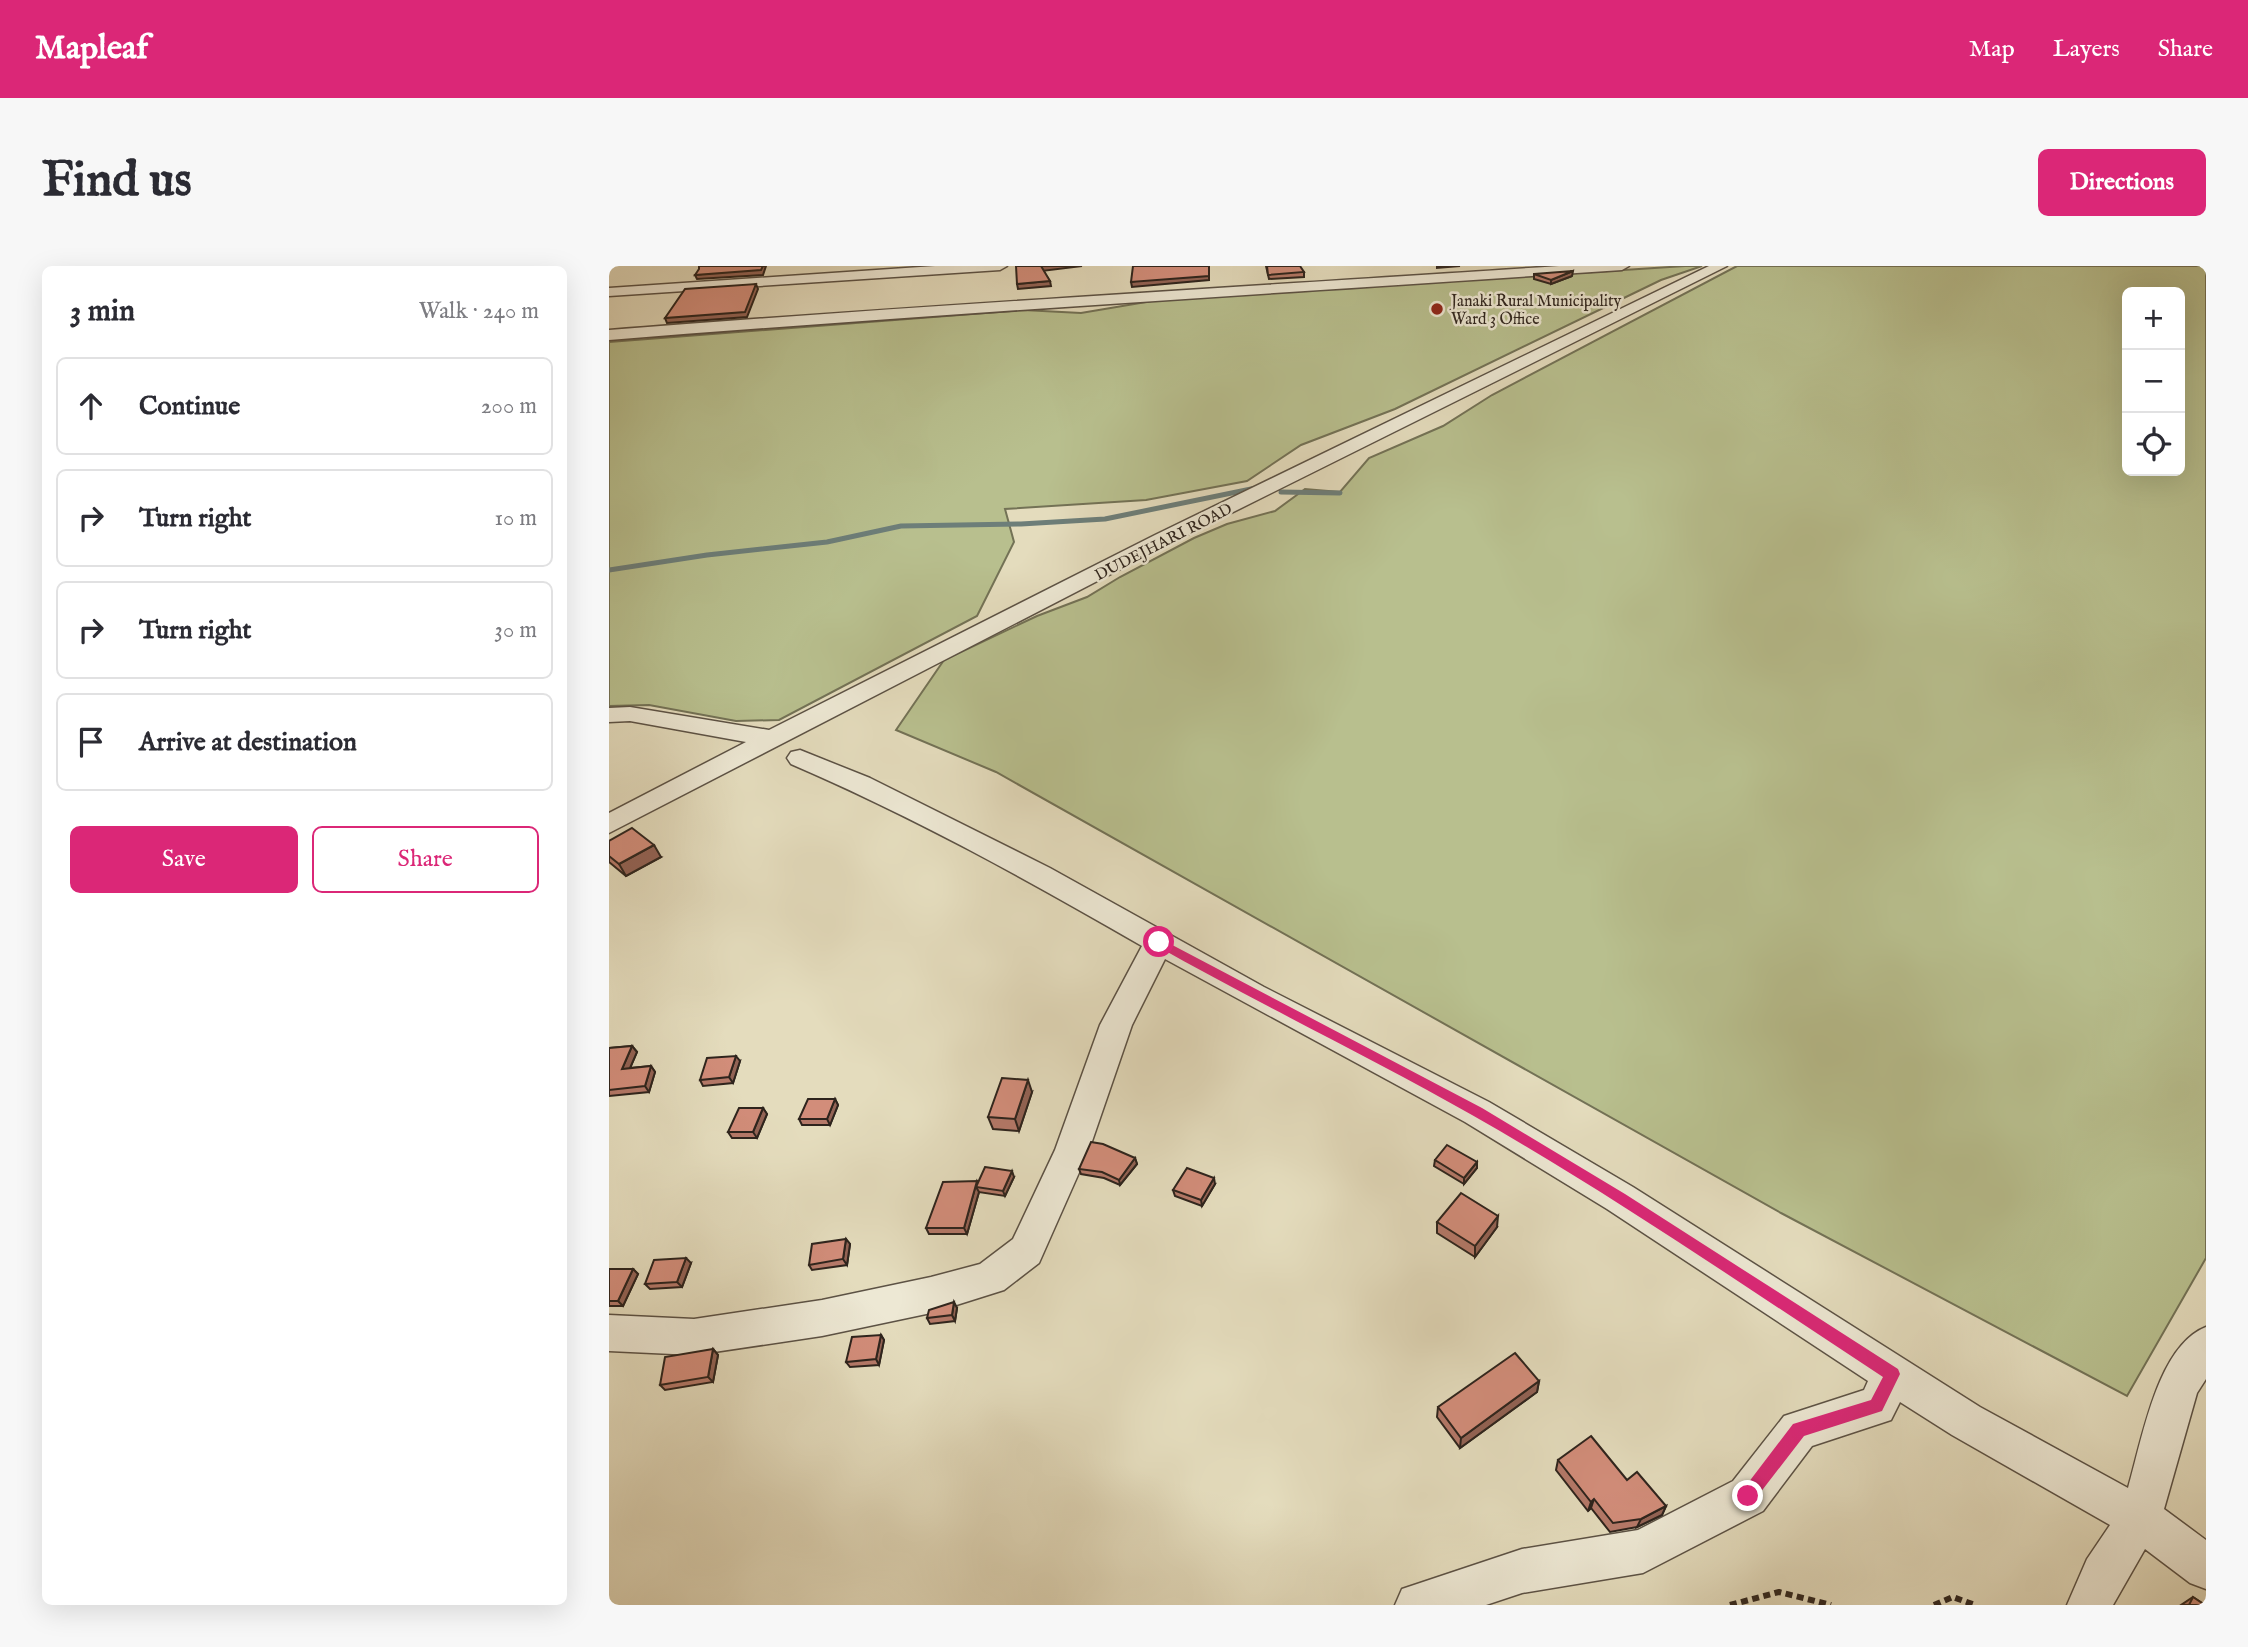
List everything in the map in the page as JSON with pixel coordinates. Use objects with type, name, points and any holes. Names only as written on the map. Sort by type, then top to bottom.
[{"type":"street","points":[[609,292],[1000,266]]},
{"type":"street","points":[[609,335],[921,310],[1622,266]]},
{"type":"street","name":"DUDEJHARI ROAD","points":[[609,824],[770,738],[1720,266]]},
{"type":"street","points":[[609,715],[631,714],[770,738]]},
{"type":"street","points":[[800,758],[861,784],[1040,875],[1254,995],[1477,1112],[1620,1198],[1966,1421],[2140,1518],[2206,1567]]},
{"type":"street","points":[[609,1333],[694,1337],[822,1318],[931,1295],[991,1278],[1026,1251],[1072,1150],[1116,1025],[1159,942]]},
{"type":"street","points":[[2090,1605],[2103,1576],[2140,1518],[2179,1384],[2206,1346]]},
{"type":"street","points":[[1418,1605],[1522,1572],[1643,1551],[1748,1496],[1799,1430],[1877,1406],[1893,1374]]},
{"type":"path","points":[[1730,1605],[1779,1592],[1831,1605]]},
{"type":"path","points":[[1934,1605],[1953,1597],[1975,1605]]},
{"type":"green space","points":[[1702,266],[1661,280],[1395,409],[1301,445],[1247,481],[1146,500],[1005,509],[1014,542],[977,616],[779,720],[736,721],[649,705],[609,706],[609,342],[1023,310],[1081,313],[1158,300]]},
{"type":"green space","points":[[1737,266],[2206,266],[2206,1258],[2127,1396],[1781,1213],[996,772],[896,730],[944,660],[1037,616],[1087,597],[1194,538],[1227,524],[1275,511],[1305,489],[1340,492],[1369,458],[1443,426],[1492,395]]},
{"type":"building","points":[[699,266],[763,266],[761,270],[695,275]]},
{"type":"building","points":[[1016,266],[1041,266],[1050,281],[1017,284]]},
{"type":"building","points":[[1133,266],[1209,266],[1209,276],[1131,282]]},
{"type":"building","points":[[1267,266],[1300,266],[1304,272],[1268,275]]},
{"type":"building","points":[[1573,271],[1551,280],[1534,274]]},
{"type":"building","points":[[756,284],[745,312],[665,318],[685,289]]},
{"type":"building","points":[[632,828],[654,845],[619,864],[609,856],[609,841]]},
{"type":"building","points":[[632,1046],[622,1069],[651,1066],[645,1086],[609,1090],[609,1048]]},
{"type":"building","points":[[736,1056],[729,1077],[700,1080],[707,1058]]},
{"type":"building","points":[[1002,1078],[1028,1080],[1015,1119],[988,1117]]},
{"type":"building","points":[[808,1099],[835,1099],[827,1119],[799,1119]]},
{"type":"building","points":[[739,1108],[763,1108],[753,1132],[728,1132]]},
{"type":"building","points":[[1091,1142],[1103,1144],[1135,1158],[1119,1180],[1102,1172],[1079,1169]]},
{"type":"building","points":[[1447,1145],[1477,1162],[1464,1178],[1435,1160]]},
{"type":"building","points":[[985,1167],[1012,1171],[1003,1191],[976,1187]]},
{"type":"building","points":[[1187,1168],[1214,1178],[1201,1200],[1173,1190]]},
{"type":"building","points":[[977,1181],[964,1228],[926,1228],[943,1182]]},
{"type":"building","points":[[1461,1193],[1498,1216],[1475,1246],[1437,1222]]},
{"type":"building","points":[[846,1239],[843,1259],[809,1265],[812,1244]]},
{"type":"building","points":[[686,1258],[677,1282],[645,1284],[654,1260]]},
{"type":"building","points":[[609,1269],[633,1269],[618,1301],[609,1301]]},
{"type":"building","points":[[954,1302],[952,1315],[927,1318],[929,1310]]},
{"type":"building","points":[[881,1335],[876,1359],[846,1362],[852,1337]]},
{"type":"building","points":[[713,1349],[708,1377],[660,1385],[665,1357]]},
{"type":"building","points":[[1515,1353],[1539,1381],[1461,1438],[1438,1407]]},
{"type":"building","points":[[1591,1436],[1627,1480],[1637,1472],[1666,1506],[1641,1519],[1613,1523],[1594,1499],[1591,1502],[1558,1460]]},
{"type":"building","points":[[2193,1597],[2205,1605],[2189,1605]]},
{"type":"waterway","points":[[609,570],[707,555],[827,542],[901,526],[1021,524],[1105,519],[1256,488]]},
{"type":"waterway","points":[[1281,492],[1340,493]]},
{"type":"place","name":"Janaki Rural Municipality Ward 3 Office","points":[[1437,309]]},
{"type":"route","points":[[1159,942],[1477,1112],[1620,1198],[1893,1374],[1877,1406],[1799,1430],[1748,1496]]}]
